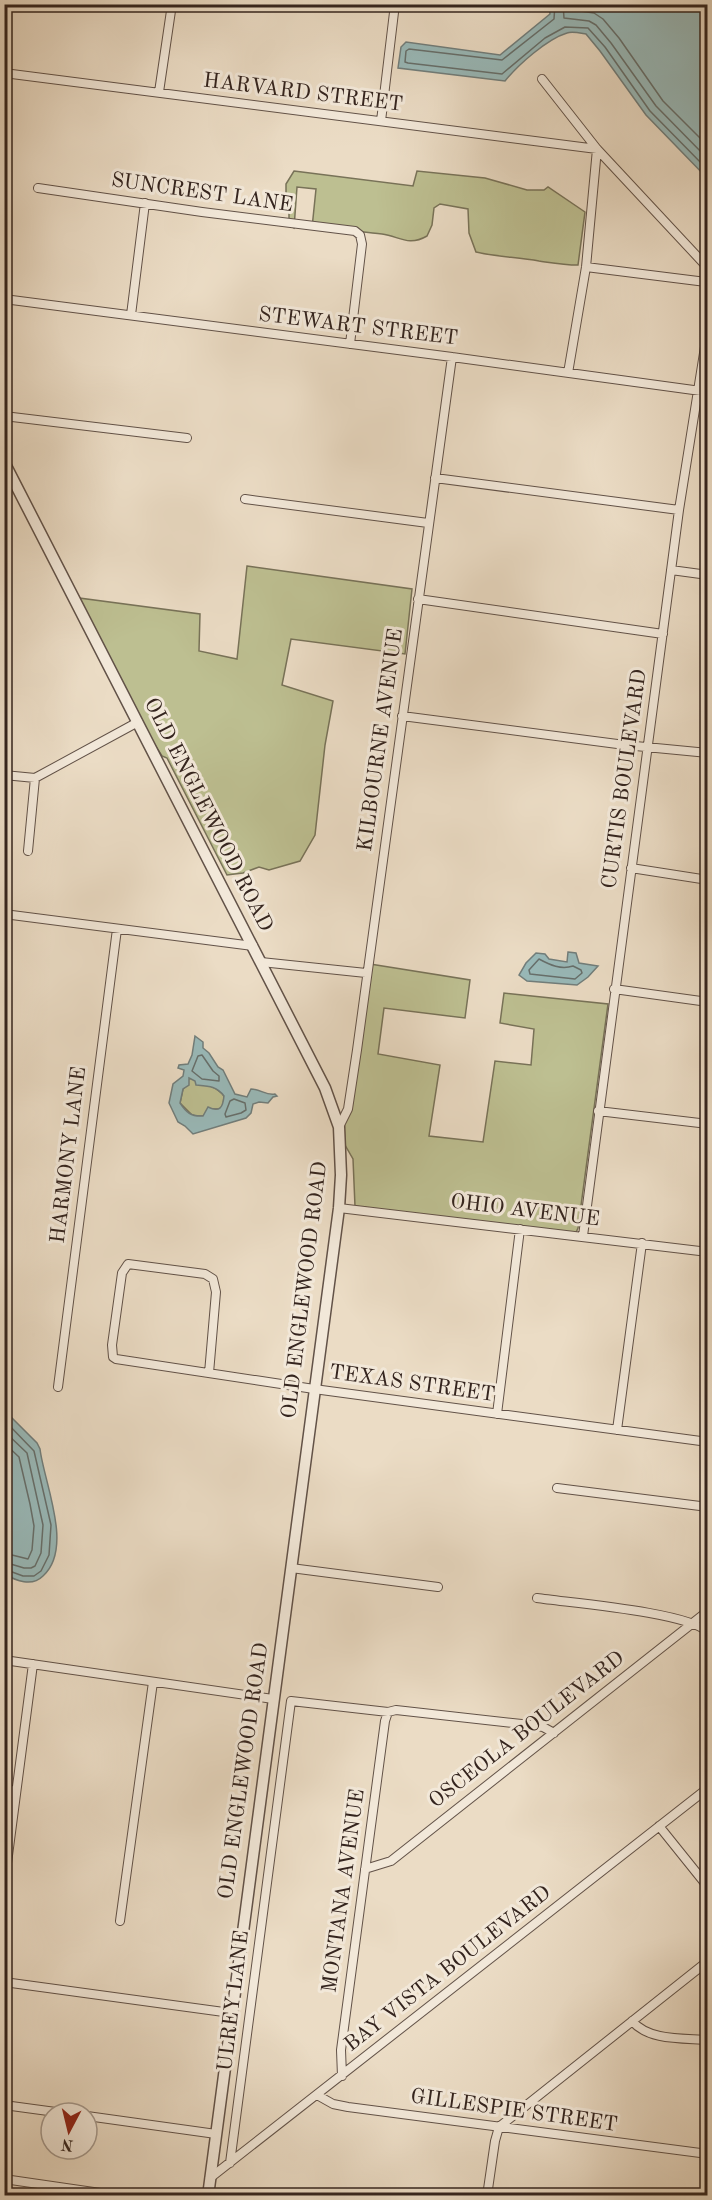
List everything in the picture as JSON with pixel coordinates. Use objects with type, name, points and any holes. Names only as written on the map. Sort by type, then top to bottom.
[{"type":"street","points":[[159,92],[172,4]]},
{"type":"street","points":[[381,121],[395,4]]},
{"type":"street","name":"HARVARD STREET","points":[[4,73],[597,149]]},
{"type":"street","points":[[542,79],[597,149],[708,268]]},
{"type":"street","points":[[568,373],[586,267],[597,149]]},
{"type":"street","name":"SUNCREST LANE","points":[[38,188],[355,231],[360,234],[362,244],[350,344]]},
{"type":"street","points":[[131,315],[145,204]]},
{"type":"street","points":[[586,267],[708,281]]},
{"type":"street","name":"STEWART STREET","points":[[4,299],[708,392]]},
{"type":"street","name":"CURTIS BOULEVARD","points":[[583,1236],[679,510],[708,327]]},
{"type":"street","name":"KILBOURNE AVENUE","points":[[339,1127],[348,1109],[452,357]]},
{"type":"street","points":[[4,416],[187,438]]},
{"type":"street","name":"OLD ENGLEWOOD ROAD","points":[[4,462],[253,946],[324,1088],[339,1127],[341,1175],[339,1208],[208,2196]]},
{"type":"street","points":[[435,478],[679,510]]},
{"type":"street","points":[[245,498],[428,524]]},
{"type":"street","points":[[671,570],[708,575]]},
{"type":"street","points":[[418,599],[663,634]]},
{"type":"street","points":[[402,716],[708,753]]},
{"type":"street","points":[[4,775],[35,778],[138,722]]},
{"type":"street","points":[[28,851],[35,778]]},
{"type":"street","points":[[631,868],[708,880]]},
{"type":"street","points":[[4,914],[253,946]]},
{"type":"street","name":"HARMONY LANE","points":[[58,1387],[117,929]]},
{"type":"street","points":[[261,962],[366,973]]},
{"type":"street","points":[[614,989],[708,1002]]},
{"type":"street","points":[[598,1111],[708,1124]]},
{"type":"street","name":"OHIO AVENUE","points":[[339,1208],[708,1252]]},
{"type":"street","points":[[497,1414],[520,1229]]},
{"type":"street","points":[[617,1430],[642,1243]]},
{"type":"street","name":"TEXAS STREET","points":[[209,1373],[216,1292],[213,1279],[205,1274],[128,1264],[122,1273],[112,1345],[113,1357],[116,1359],[314,1389],[708,1442]]},
{"type":"street","points":[[557,1488],[708,1507]]},
{"type":"street","points":[[291,1568],[438,1587]]},
{"type":"street","points":[[537,1598],[670,1617],[693,1623],[708,1632]]},
{"type":"street","name":"OSCEOLA BOULEVARD","points":[[365,1869],[391,1861],[708,1611]]},
{"type":"street","points":[[4,1660],[273,1699]]},
{"type":"street","points":[[4,1886],[33,1664]]},
{"type":"street","points":[[120,1921],[153,1682]]},
{"type":"street","name":"ULREY LANE","points":[[231,2163],[291,1701],[388,1712]]},
{"type":"street","points":[[388,1712],[396,1710],[531,1725],[554,1733]]},
{"type":"street","name":"MONTANA AVENUE","points":[[342,2076],[341,2050],[388,1712]]},
{"type":"street","name":"BAY VISTA BOULEVARD","points":[[210,2178],[708,1788]]},
{"type":"street","points":[[4,1789],[16,1791]]},
{"type":"street","points":[[659,1826],[708,1887]]},
{"type":"street","points":[[487,2196],[499,2127],[708,1962]]},
{"type":"street","points":[[4,1982],[231,2013]]},
{"type":"street","points":[[632,2021],[649,2033],[708,2040]]},
{"type":"street","name":"GILLESPIE STREET","points":[[317,2095],[333,2104],[348,2107],[708,2154]]},
{"type":"street","points":[[4,2105],[39,2110]]},
{"type":"street","points":[[99,2118],[216,2134]]},
{"type":"street","points":[[4,2179],[121,2196]]},
{"type":"street","points":[[706,2196],[708,2184]]},
{"type":"green space","points":[[294,171],[413,186],[417,171],[485,178],[527,190],[544,190],[548,187],[585,212],[578,265],[476,252],[469,233],[468,209],[440,204],[434,208],[432,225],[427,236],[409,241],[382,234],[312,228],[316,189],[297,187],[294,228],[289,225],[286,184]]},
{"type":"green space","points":[[247,566],[412,589],[405,654],[291,639],[282,685],[333,701],[325,745],[315,835],[300,861],[269,870],[259,867],[243,873],[227,875],[167,758],[162,756],[153,742],[79,598],[200,614],[199,651],[237,659]]},
{"type":"green space","points":[[370,964],[470,980],[465,1018],[384,1008],[378,1054],[440,1065],[429,1136],[483,1142],[495,1061],[531,1065],[534,1029],[500,1023],[504,993],[608,1004],[578,1228],[574,1237],[355,1206],[353,1159],[345,1145],[344,1126]]},
{"type":"green space","points":[[189,1078],[208,1085],[224,1096],[220,1109],[211,1109],[203,1116],[196,1116],[180,1103],[183,1089]]},
{"type":"water","points":[[549,5],[707,5],[707,178],[646,115],[586,34],[569,32],[559,36],[525,60],[505,81],[398,68],[401,47],[406,42],[500,55],[550,14]]},
{"type":"water","points":[[568,952],[576,953],[579,963],[598,966],[577,985],[527,981],[519,975],[536,953],[545,954],[549,959],[567,962]]},
{"type":"water","points":[[195,1036],[203,1042],[203,1048],[223,1070],[235,1094],[247,1097],[251,1089],[277,1096],[268,1103],[253,1104],[251,1113],[246,1118],[193,1134],[178,1122],[169,1103],[173,1084],[183,1076],[184,1070],[178,1068],[179,1065],[188,1064]],"holes":[[[189,1078],[195,1081],[196,1085],[212,1087],[224,1096],[220,1108],[208,1107],[203,1116],[192,1115],[184,1109],[180,1103],[183,1089],[189,1085]]]},
{"type":"water","points":[[5,1411],[37,1443],[40,1449],[55,1515],[56,1549],[52,1564],[43,1576],[29,1582],[19,1581],[5,1574]]}]
